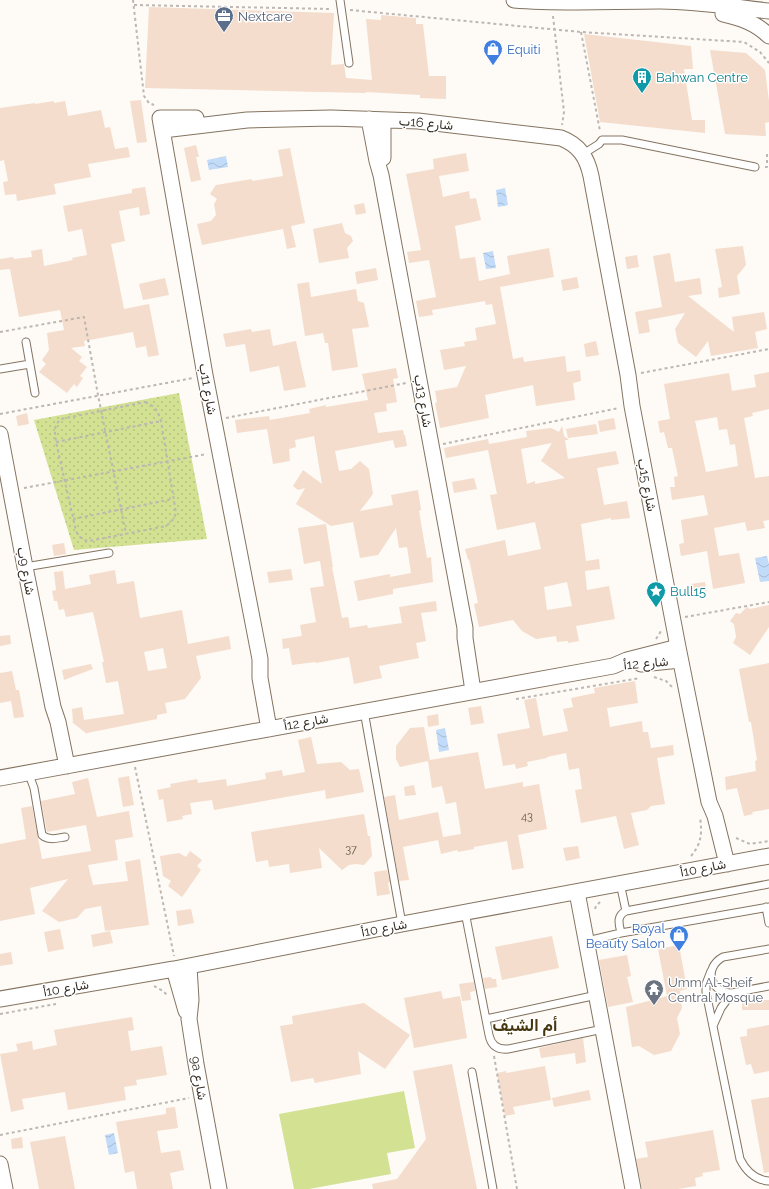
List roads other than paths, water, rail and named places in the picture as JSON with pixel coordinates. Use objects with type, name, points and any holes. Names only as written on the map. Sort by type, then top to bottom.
[{"type":"street","points":[[514,0],[552,2],[661,1],[696,3],[769,11]]},
{"type":"street","points":[[677,2],[742,19],[758,27],[769,36]]},
{"type":"street","name":"شارع 16ب","points":[[161,124],[331,118],[418,121],[561,138],[574,144],[583,154],[589,169]]},
{"type":"street","name":"شارع 13ب","points":[[376,120],[381,174],[465,628],[472,644],[478,690]]},
{"type":"street","name":"شارع 11ب","points":[[161,124],[214,421],[260,659],[267,676],[274,728]]},
{"type":"street","name":"شارع 15ب","points":[[589,169],[679,654],[709,802],[709,817],[722,865]]},
{"type":"street","name":"شارع 9ب","points":[[0,434],[53,708],[52,723],[62,767]]},
{"type":"street","name":"شارع 12أ","points":[[0,778],[478,690],[613,666],[628,666],[679,654]]},
{"type":"street","name":"شارع 10أ","points":[[0,999],[180,968],[465,912],[769,856]]},
{"type":"street","points":[[577,892],[633,1189]]},
{"type":"street","name":"9a شارع","points":[[180,968],[182,999],[189,1019],[219,1189]]},
{"type":"street","points":[[0,1164],[5,1189]]},
{"type":"lane","points":[[340,0],[349,63]]},
{"type":"lane","points":[[583,154],[599,144],[602,140],[622,140],[755,167]]},
{"type":"lane","points":[[26,342],[35,393]]},
{"type":"lane","points":[[0,370],[30,364]]},
{"type":"lane","points":[[25,567],[109,553]]},
{"type":"lane","points":[[364,711],[402,924]]},
{"type":"lane","points":[[31,772],[31,780],[34,788],[42,835],[50,839],[65,837]]},
{"type":"lane","points":[[620,884],[626,911]]},
{"type":"lane","points":[[621,933],[619,918],[621,914],[626,911],[769,884]]},
{"type":"lane","points":[[586,941],[621,933],[768,907],[769,923]]},
{"type":"lane","points":[[465,912],[490,1039],[495,1046],[508,1049],[603,1029]]},
{"type":"lane","points":[[769,949],[722,957],[715,963],[705,988],[740,1159],[743,1165],[753,1176],[758,1179],[769,1181]]},
{"type":"lane","points":[[711,971],[714,985],[722,992],[732,993],[769,986]]},
{"type":"lane","points":[[713,1026],[721,1008],[732,993]]},
{"type":"lane","points":[[486,1019],[597,995]]},
{"type":"lane","points":[[472,1072],[492,1189]]},
{"type":"water","points":[[226,156],[228,167],[209,170],[207,160]]},
{"type":"water","points":[[505,188],[508,205],[498,207],[496,190]]},
{"type":"water","points":[[493,251],[496,268],[486,269],[483,253]]},
{"type":"water","points":[[767,556],[769,564],[769,581],[760,582],[755,558]]},
{"type":"water","points":[[445,728],[449,750],[439,752],[436,730]]},
{"type":"water","points":[[114,1133],[118,1153],[109,1155],[105,1135]]},
{"type":"place","name":"Nextcare","points":[[224,33]]},
{"type":"place","name":"Equiti","points":[[493,66]]},
{"type":"place","name":"Bahwan Centre","points":[[642,94]]},
{"type":"place","name":"Bull15","points":[[656,608]]},
{"type":"place","name":"Royal Beauty Salon","points":[[679,952]]},
{"type":"place","name":"Umm Al-Sheif Central Mosque","points":[[654,1006]]},
{"type":"district","name":"أم الشيف","points":[[525,1025]]}]
